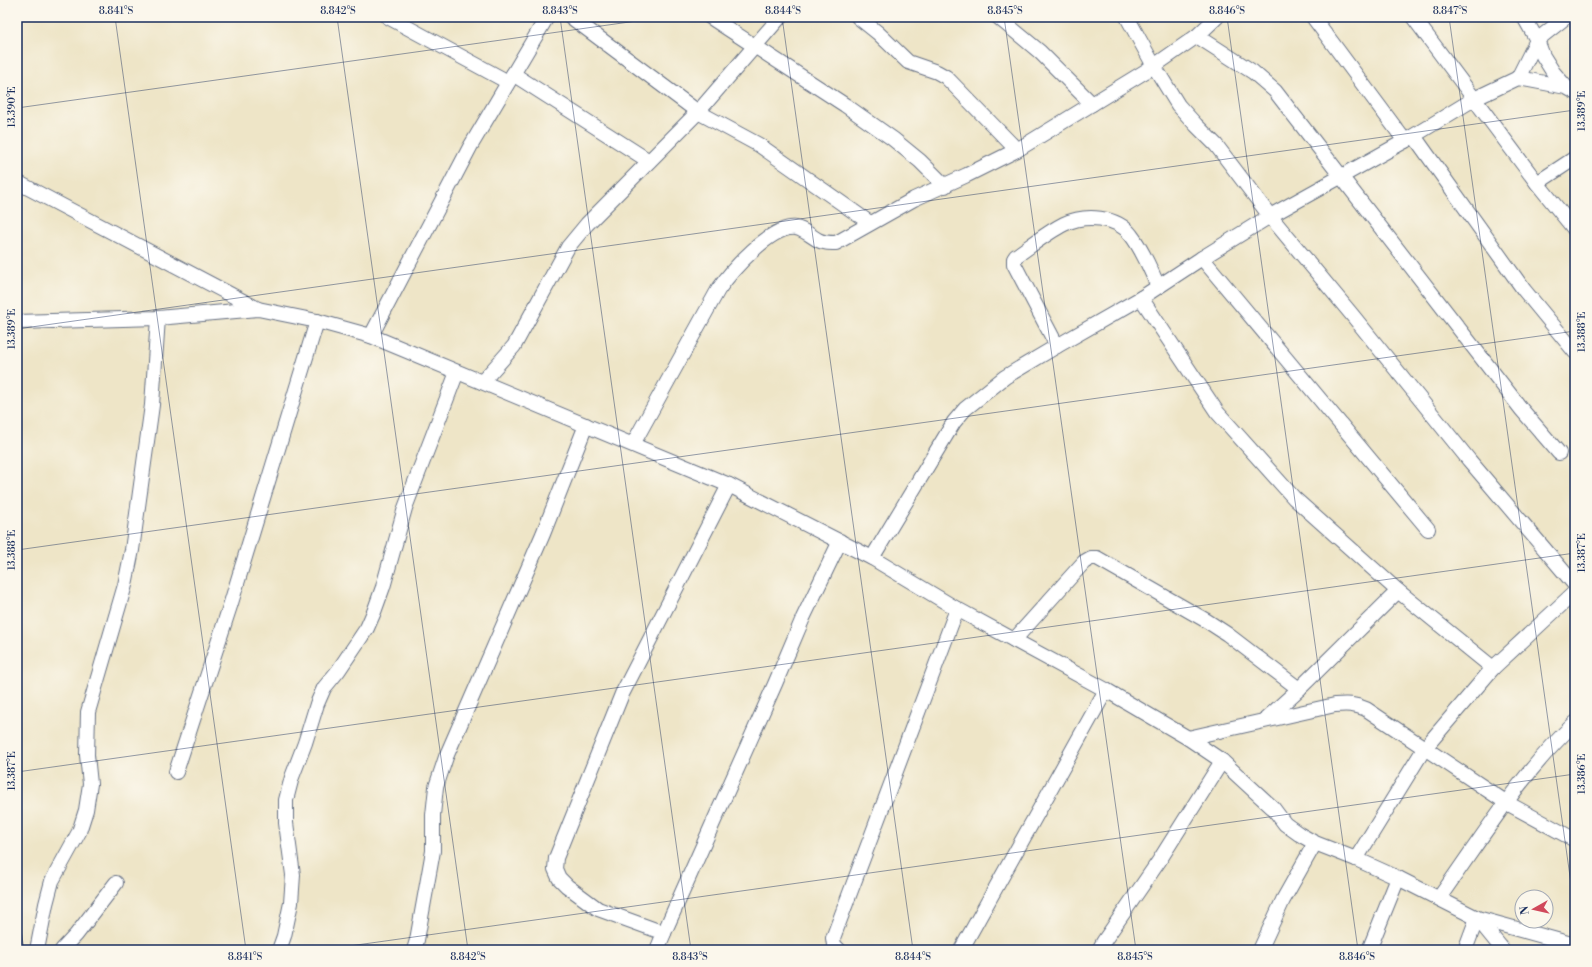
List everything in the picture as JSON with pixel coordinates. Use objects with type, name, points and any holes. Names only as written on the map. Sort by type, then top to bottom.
[{"type":"street","points":[[388,17],[511,78],[649,161]]},
{"type":"street","points":[[371,336],[470,147],[547,17]]},
{"type":"street","points":[[572,17],[698,112],[759,145],[870,223]]},
{"type":"street","points":[[710,17],[845,105],[893,139],[920,161],[945,186]]},
{"type":"street","points":[[482,382],[514,346],[568,247],[587,224],[698,112],[780,17]]},
{"type":"street","points":[[858,17],[878,33],[908,62],[937,72],[946,77],[1017,150]]},
{"type":"street","points":[[998,17],[1040,52],[1092,104]]},
{"type":"street","points":[[1127,17],[1154,66],[1178,105],[1216,145],[1270,216],[1469,460],[1575,585]]},
{"type":"street","points":[[633,444],[718,290],[728,275],[755,248],[783,230],[798,228],[818,240],[826,243],[836,243],[914,199],[945,186],[1017,150],[1154,66],[1197,36],[1216,17]]},
{"type":"street","points":[[1314,17],[1410,139],[1524,290],[1575,352]]},
{"type":"street","points":[[1413,17],[1537,183],[1575,230]]},
{"type":"street","points":[[1524,17],[1537,40],[1543,56],[1571,90]]},
{"type":"street","points":[[872,558],[954,422],[965,409],[1005,378],[1057,346],[1141,298],[1270,216],[1410,139],[1474,99],[1518,78],[1537,40],[1566,17]]},
{"type":"street","points":[[1197,36],[1253,72],[1275,91],[1517,403],[1559,453]]},
{"type":"street","points":[[1518,78],[1571,90]]},
{"type":"street","points":[[1537,183],[1575,158]]},
{"type":"street","points":[[18,185],[258,309],[317,321],[371,336],[729,485],[872,558],[956,609],[1106,690],[1188,738],[1222,760],[1273,808],[1285,824],[1298,834],[1315,843],[1356,858],[1477,918],[1575,945]]},
{"type":"street","points":[[1057,346],[1014,264],[1014,259],[1016,256],[1065,224],[1078,219],[1099,218],[1122,225],[1131,234],[1142,251],[1158,286]]},
{"type":"street","points":[[1202,258],[1428,529]]},
{"type":"street","points":[[1141,298],[1217,412],[1294,498],[1398,591],[1493,668]]},
{"type":"street","points":[[17,322],[158,318],[258,309]]},
{"type":"street","points":[[37,950],[52,881],[79,832],[86,810],[90,784],[87,755],[88,712],[125,585],[132,550],[152,405],[158,318]]},
{"type":"street","points":[[176,772],[231,603],[317,321]]},
{"type":"street","points":[[279,950],[284,936],[291,903],[293,875],[286,823],[286,800],[292,777],[305,743],[316,704],[324,688],[338,671],[348,654],[367,628],[374,612],[405,508],[457,372]]},
{"type":"street","points":[[414,950],[418,940],[433,851],[433,815],[436,787],[446,757],[543,534],[586,425]]},
{"type":"street","points":[[664,933],[598,909],[567,886],[559,878],[555,869],[556,858],[622,694],[729,485]]},
{"type":"street","points":[[657,950],[803,618],[840,541]]},
{"type":"street","points":[[1014,640],[1084,562],[1091,558],[1097,558],[1207,621],[1227,634],[1299,689]]},
{"type":"street","points":[[1266,720],[1398,591]]},
{"type":"street","points":[[1356,858],[1424,749],[1493,668],[1575,592]]},
{"type":"street","points":[[839,950],[834,945],[833,938],[956,609]]},
{"type":"street","points":[[961,950],[1106,690]]},
{"type":"street","points":[[1188,738],[1335,705],[1350,704],[1366,709],[1507,803],[1575,840]]},
{"type":"street","points":[[1439,898],[1507,803],[1549,749],[1575,723]]},
{"type":"street","points":[[1099,950],[1159,860],[1222,760]]},
{"type":"street","points":[[1260,950],[1283,900],[1315,843]]},
{"type":"street","points":[[1369,950],[1398,878]]},
{"type":"street","points":[[62,950],[76,935],[116,883]]},
{"type":"street","points":[[1465,950],[1477,918]]},
{"type":"street","points":[[1477,918],[1503,950]]}]
